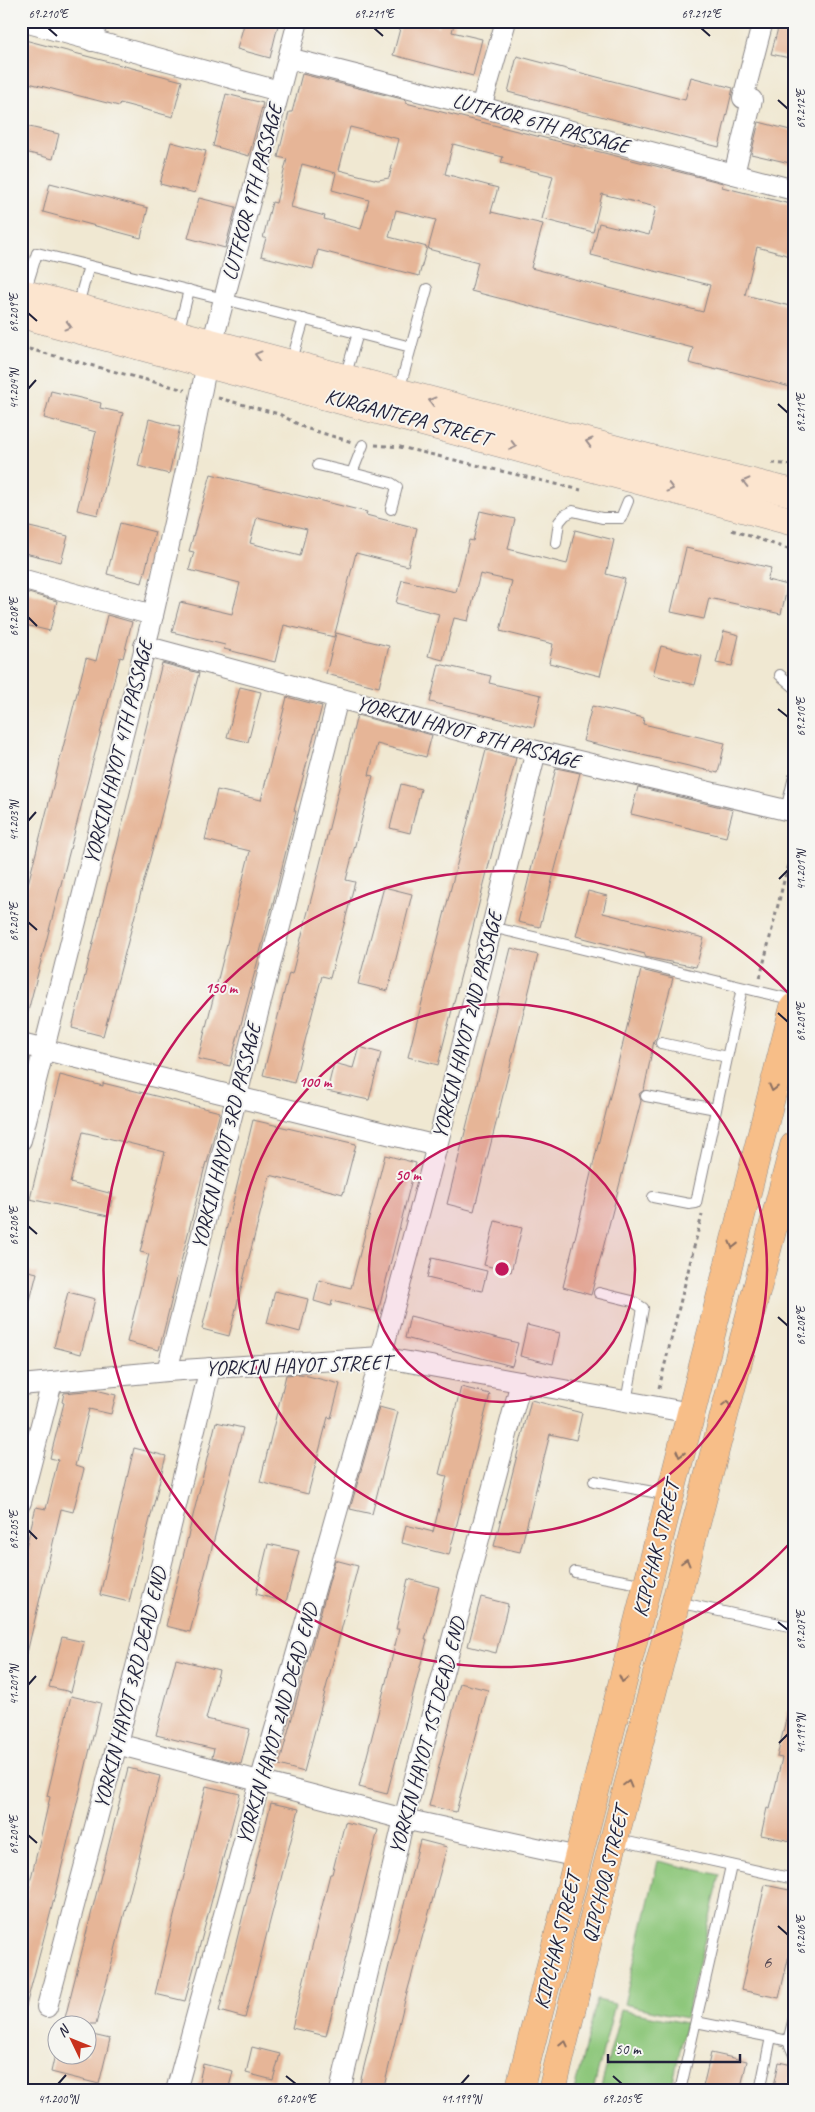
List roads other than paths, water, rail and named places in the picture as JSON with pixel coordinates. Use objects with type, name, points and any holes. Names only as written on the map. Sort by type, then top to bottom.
[{"type":"main road","name":"KURGANTEPA STREET","points":[[22,301],[77,308],[177,334],[210,353],[291,364],[794,493]]},
{"type":"main road","name":"KURGANTEPA STREET","points":[[22,301],[210,353],[794,522]]},
{"type":"main road","name":"KIPCHAK STREET","points":[[519,2091],[794,1007]]},
{"type":"main road","name":"KIPCHAK STREET","points":[[661,1660],[794,1146]]},
{"type":"main road","points":[[630,1653],[638,1648],[646,1647],[661,1660]]},
{"type":"main road","name":"QIPCHOQ STREET","points":[[552,2091],[588,1940],[661,1660]]},
{"type":"main road","points":[[559,1932],[564,1940],[571,1945],[579,1945],[588,1940]]},
{"type":"street","points":[[21,21],[279,91]]},
{"type":"street","points":[[92,41],[96,21]]},
{"type":"street","name":"LUTFKOR 9TH PASSAGE","points":[[210,353],[298,21]]},
{"type":"street","points":[[481,107],[506,21]]},
{"type":"street","points":[[734,174],[752,100],[743,98],[763,21]]},
{"type":"street","name":"LUTFKOR 6TH PASSAGE","points":[[288,58],[794,190]]},
{"type":"street","name":"YORKIN HAYOT 4TH PASSAGE","points":[[21,1140],[153,616],[210,353]]},
{"type":"street","points":[[21,579],[153,616]]},
{"type":"street","name":"YORKIN HAYOT 8TH PASSAGE","points":[[144,646],[536,751],[790,811]]},
{"type":"street","name":"YORKIN HAYOT 3RD PASSAGE","points":[[167,1371],[338,698]]},
{"type":"street","name":"YORKIN HAYOT 2ND PASSAGE","points":[[381,1357],[437,1146],[536,751]]},
{"type":"street","points":[[21,1044],[437,1146]]},
{"type":"street","name":"YORKIN HAYOT STREET","points":[[21,1385],[167,1371],[381,1357],[691,1413]]},
{"type":"street","name":"YORKIN HAYOT 2ND DEAD END","points":[[176,2091],[260,1782],[381,1357]]},
{"type":"street","name":"YORKIN HAYOT 3RD DEAD END","points":[[47,2007],[118,1744],[210,1368]]},
{"type":"street","points":[[21,1502],[52,1382]]},
{"type":"street","name":"YORKIN HAYOT 1ST DEAD END","points":[[340,2091],[404,1819],[521,1382]]},
{"type":"street","points":[[118,1744],[404,1819],[578,1857]]},
{"type":"lane","points":[[22,301],[37,253],[411,347]]},
{"type":"lane","points":[[77,308],[89,266]]},
{"type":"lane","points":[[399,392],[427,289]]},
{"type":"lane","points":[[177,334],[188,290]]},
{"type":"lane","points":[[291,364],[304,319]]},
{"type":"lane","points":[[345,378],[358,333]]},
{"type":"lane","points":[[352,473],[363,445]]},
{"type":"lane","points":[[318,465],[392,483],[397,487],[391,509]]},
{"type":"lane","points":[[556,543],[559,522],[564,514],[573,511],[602,518],[621,518],[628,501]]},
{"type":"lane","points":[[780,675],[794,686]]},
{"type":"lane","points":[[790,811],[794,777]]},
{"type":"lane","points":[[492,927],[794,1000]]},
{"type":"lane","points":[[653,1197],[689,1204],[696,1203],[742,988]]},
{"type":"lane","points":[[661,1043],[727,1057]]},
{"type":"lane","points":[[646,1096],[716,1109]]},
{"type":"lane","points":[[599,1292],[632,1301],[643,1308],[626,1402]]},
{"type":"lane","points":[[594,1481],[670,1496]]},
{"type":"lane","points":[[575,1572],[647,1585]]},
{"type":"lane","points":[[676,1602],[794,1627]]},
{"type":"lane","points":[[614,1840],[794,1879]]},
{"type":"lane","points":[[680,2091],[731,1866]]},
{"type":"lane","points":[[794,2018],[788,2041],[794,2055]]},
{"type":"lane","points":[[696,2022],[788,2041]]},
{"type":"lane","points":[[760,2091],[771,2037]]}]
